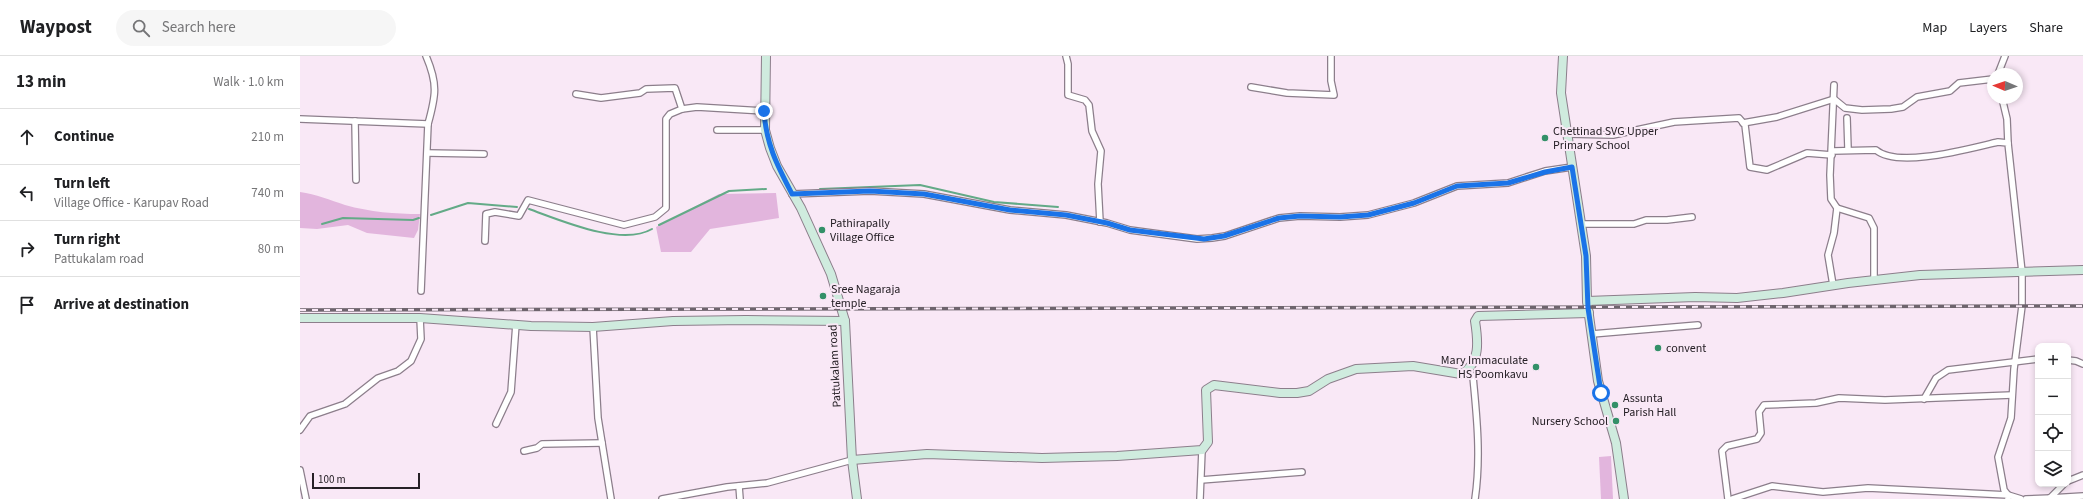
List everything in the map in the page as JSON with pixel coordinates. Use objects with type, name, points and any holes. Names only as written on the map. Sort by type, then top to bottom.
[{"type":"street","points":[[421,291],[428,153],[428,124],[435,98],[434,75],[426,56]]},
{"type":"street","name":"Pattukalam road","points":[[766,56],[764,111],[765,130],[777,166],[801,208],[831,274],[845,321],[852,460],[857,499]]},
{"type":"street","points":[[1066,56],[1068,64],[1068,95],[1085,100],[1089,105],[1092,131],[1101,151],[1099,180],[1100,222]]},
{"type":"street","points":[[1251,87],[1287,94],[1334,95],[1331,81],[1331,56]]},
{"type":"street","points":[[1563,56],[1561,93],[1586,256],[1587,301],[1601,393],[1616,443],[1624,499]]},
{"type":"street","points":[[2000,68],[2005,56]]},
{"type":"street","points":[[1834,99],[1846,108],[1862,110],[1891,109],[1903,107],[1917,97],[1950,91],[1959,83],[1987,80]]},
{"type":"street","points":[[1833,285],[1828,255],[1834,233],[1837,208],[1831,198],[1831,134],[1834,85]]},
{"type":"street","points":[[576,94],[601,98],[640,93],[646,89],[675,88],[682,109]]},
{"type":"street","points":[[1744,123],[1776,117],[1834,99]]},
{"type":"street","points":[[2003,104],[2007,119],[2008,143],[2022,272],[2022,306],[2015,362],[2011,418],[1998,457],[2004,490],[2008,497]]},
{"type":"street","points":[[485,241],[486,214],[495,212],[519,216],[528,200],[624,225],[655,217],[666,208],[666,119],[670,114],[682,109],[697,107],[764,111]]},
{"type":"street","points":[[1568,134],[1613,135],[1674,122],[1739,118],[1745,125],[1750,167],[1767,170],[1807,153],[1832,153],[1848,150],[1876,150],[1881,154],[1912,157],[1938,156],[1998,142],[2008,143]]},
{"type":"street","points":[[1847,118],[1848,150]]},
{"type":"street","points":[[300,120],[428,124]]},
{"type":"street","points":[[355,121],[356,180]]},
{"type":"street","points":[[717,130],[765,130]]},
{"type":"street","points":[[428,153],[484,154]]},
{"type":"street","points":[[792,194],[870,191],[909,192],[1001,209],[1066,215],[1130,230],[1197,239],[1224,236],[1279,218],[1300,216],[1340,217],[1368,215],[1414,203],[1457,186],[1508,183],[1545,172],[1572,167]]},
{"type":"street","points":[[1837,208],[1869,218],[1874,228],[1874,280]]},
{"type":"street","points":[[1581,224],[1634,224],[1646,220],[1667,220],[1692,217]]},
{"type":"street","points":[[1587,301],[1695,297],[1737,298],[1920,275],[2083,270]]},
{"type":"street","points":[[1200,499],[1202,450],[1208,442],[1206,390],[1214,385],[1280,394],[1309,391],[1328,379],[1356,369],[1413,366],[1461,374],[1468,371],[1475,362],[1475,321],[1478,316],[1589,313]]},
{"type":"street","points":[[300,318],[420,318],[593,327],[673,321],[845,321]]},
{"type":"street","points":[[300,430],[310,416],[345,404],[378,378],[398,371],[411,361],[421,339],[420,318]]},
{"type":"street","points":[[496,424],[511,392],[516,324]]},
{"type":"street","points":[[1592,334],[1698,325]]},
{"type":"street","points":[[593,327],[598,418],[611,499]]},
{"type":"street","points":[[1924,399],[1936,378],[1948,370],[2035,359]]},
{"type":"street","points":[[2071,360],[2083,364]]},
{"type":"street","points":[[1468,371],[1472,377],[1476,424],[1479,440],[1475,499]]},
{"type":"street","points":[[1728,499],[1722,451],[1727,446],[1757,439],[1761,433],[1759,412],[1764,405],[1816,403],[1839,398],[1885,400],[2012,395]]},
{"type":"street","points":[[524,452],[537,448],[542,444],[602,443]]},
{"type":"street","points":[[662,499],[739,486],[767,483],[852,460],[928,454],[1042,458],[1117,456],[1202,450]]},
{"type":"street","points":[[300,470],[306,499]]},
{"type":"street","points":[[1201,480],[1302,472]]},
{"type":"street","points":[[2071,480],[2083,475]]},
{"type":"street","points":[[739,486],[740,499]]},
{"type":"street","points":[[1732,499],[1772,486],[1823,492],[1868,488],[2021,499]]},
{"type":"street","points":[[2052,498],[2061,487]]},
{"type":"street","points":[[2026,499],[2083,496]]},
{"type":"shaded area","points":[[300,192],[345,205],[373,211],[420,214],[418,230],[414,238],[367,233],[348,225],[317,229],[300,228]]},
{"type":"shaded area","points":[[776,193],[779,218],[710,229],[691,252],[661,252],[656,227],[719,194]]},
{"type":"shaded area","points":[[1611,456],[1613,499],[1601,499],[1599,457]]},
{"type":"waterway","points":[[820,189],[920,185],[994,202],[1058,207]]},
{"type":"waterway","points":[[659,225],[729,191],[766,189]]},
{"type":"waterway","points":[[431,215],[468,203],[517,207]]},
{"type":"waterway","points":[[529,209],[573,225],[608,233],[624,235],[639,234],[652,229]]},
{"type":"waterway","points":[[322,224],[343,218],[413,220],[419,218]]},
{"type":"railway","points":[[300,310],[2083,306]]},
{"type":"place","name":"Chettinad SVG Upper Primary School","points":[[1545,138]]},
{"type":"place","name":"Pathirapally Village Office","points":[[822,230]]},
{"type":"place","name":"Sree Nagaraja temple","points":[[823,296]]},
{"type":"place","name":"convent","points":[[1658,348]]},
{"type":"place","name":"Mary Immaculate HS Poomkavu","points":[[1536,367]]},
{"type":"place","name":"Assunta Parish Hall","points":[[1615,405]]},
{"type":"place","name":"Nursery School","points":[[1616,421]]},
{"type":"route","points":[[764,111],[765,130],[770,148],[777,166],[792,194],[870,191],[924,194],[988,207],[1066,215],[1107,223],[1130,230],[1197,239],[1224,236],[1279,218],[1294,216],[1340,217],[1368,215],[1414,203],[1457,186],[1508,183],[1545,172],[1572,167],[1586,256],[1587,301],[1601,393]]}]
